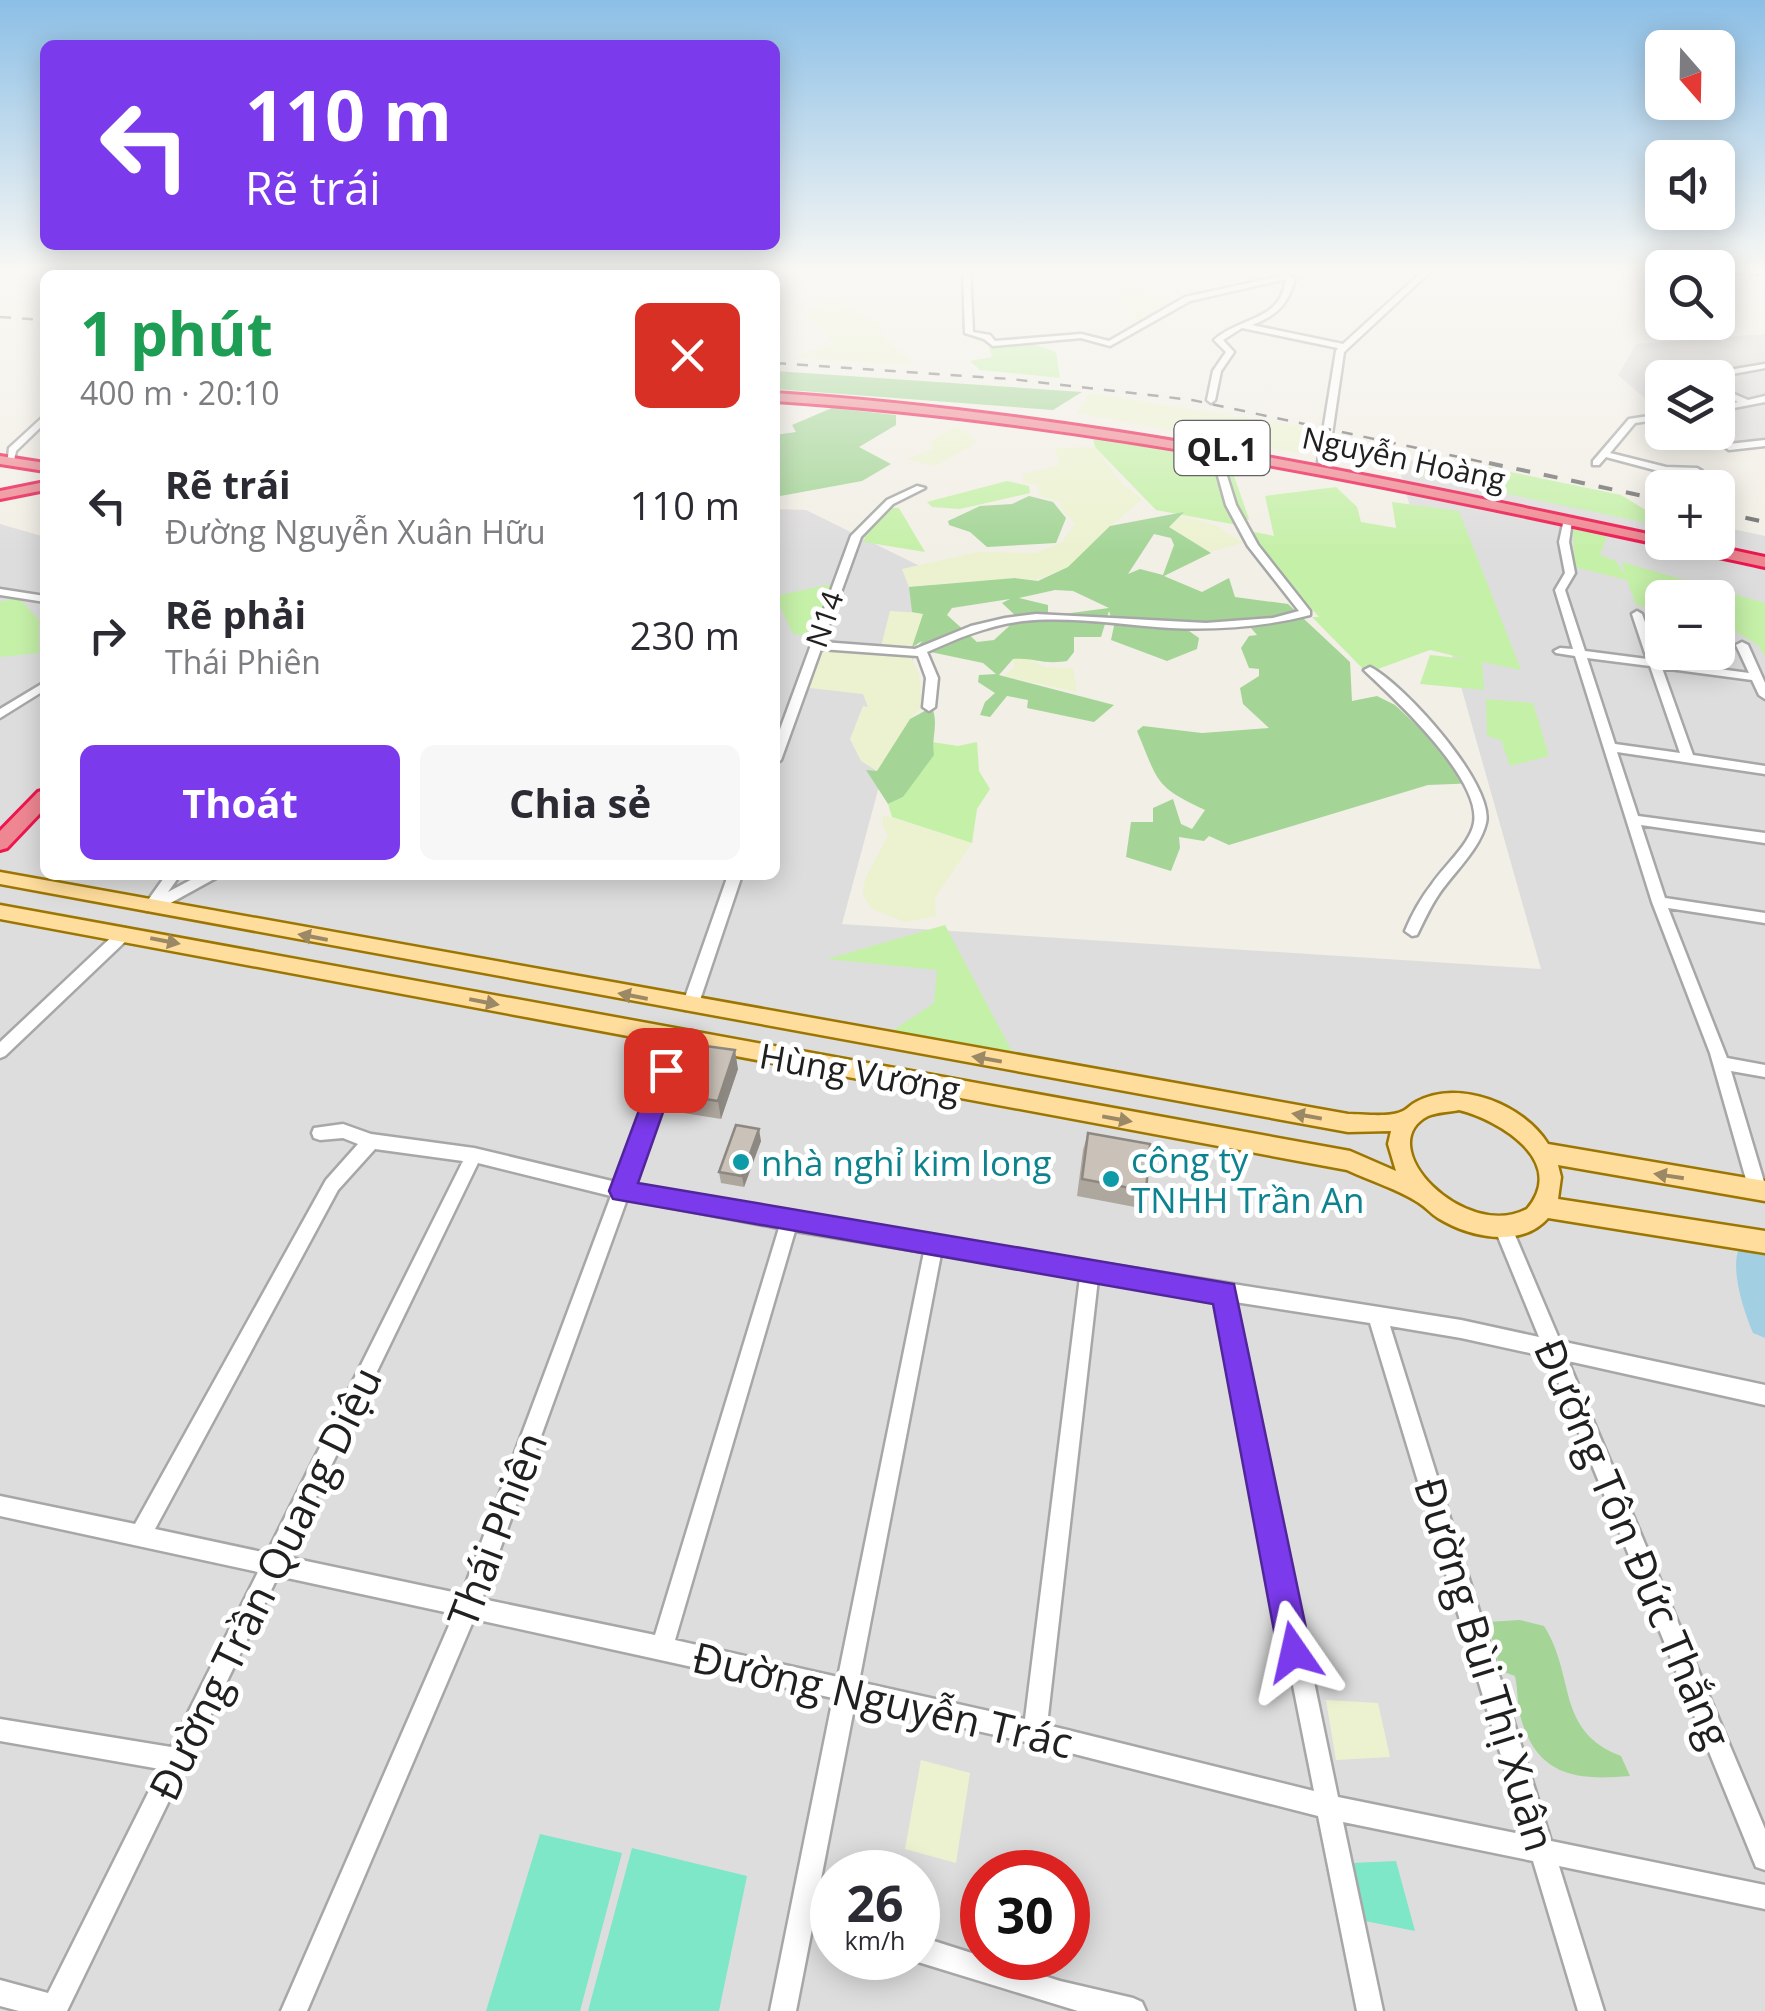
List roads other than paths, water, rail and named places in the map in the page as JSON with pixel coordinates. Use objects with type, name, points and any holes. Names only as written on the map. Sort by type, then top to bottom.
[{"type":"highway","name":"Nguyễn Hoàng","points":[[780,394],[924,402],[1149,429],[1645,529]]},
{"type":"highway","name":"Nguyễn Hoàng","points":[[780,394],[995,416],[1214,448],[1645,537]]},
{"type":"highway","points":[[5,462],[40,466]]},
{"type":"highway","points":[[0,492],[40,484]]},
{"type":"highway","points":[[1735,548],[1765,555]]},
{"type":"highway","points":[[1735,556],[1765,562]]},
{"type":"highway","points":[[0,823],[40,800]]},
{"type":"highway","points":[[0,844],[40,801]]},
{"type":"main road","name":"Hùng Vương","points":[[0,878],[1348,1123],[1404,1122]]},
{"type":"main road","points":[[126,933],[151,906]]},
{"type":"main road","name":"Hùng Vương","points":[[0,912],[677,1040],[1350,1161],[1421,1193]]},
{"type":"main road","points":[[677,1040],[690,1006]]},
{"type":"main road","points":[[1436,1102],[1484,1106],[1518,1126],[1543,1153],[1552,1191],[1545,1207],[1528,1221],[1503,1227],[1474,1224],[1445,1212],[1421,1193],[1399,1156],[1404,1122],[1417,1109],[1436,1102]]},
{"type":"main road","points":[[1543,1153],[1762,1191]]},
{"type":"main road","points":[[1545,1207],[1765,1242]]},
{"type":"street","points":[[1211,400],[1221,365]]},
{"type":"street","points":[[1323,462],[1336,365]]},
{"type":"street","points":[[1735,370],[1765,366]]},
{"type":"street","points":[[1735,397],[1747,403]]},
{"type":"street","points":[[1735,405],[1765,399]]},
{"type":"street","points":[[1596,462],[1632,421],[1645,419]]},
{"type":"street","points":[[5,462],[40,423]]},
{"type":"street","points":[[1735,446],[1765,442]]},
{"type":"street","points":[[815,645],[918,652],[966,629],[1027,618],[1242,624],[1306,613],[1252,546],[1231,505],[1214,448]]},
{"type":"street","points":[[1604,454],[1666,470]]},
{"type":"street","name":"N14","points":[[780,746],[856,536],[890,502],[920,488]]},
{"type":"street","points":[[1568,521],[1564,542],[1570,573],[1560,590],[1659,902],[1720,1063],[1762,1191]]},
{"type":"street","points":[[0,592],[40,597]]},
{"type":"street","points":[[1637,614],[1645,636]]},
{"type":"street","points":[[1742,645],[1765,695]]},
{"type":"street","points":[[1560,651],[1645,664]]},
{"type":"street","points":[[918,652],[927,659],[932,678],[929,707]]},
{"type":"street","points":[[1370,670],[1442,744],[1482,804],[1479,828],[1437,880],[1412,931]]},
{"type":"street","points":[[1657,670],[1688,760]]},
{"type":"street","points":[[1690,670],[1757,678]]},
{"type":"street","points":[[0,714],[40,688]]},
{"type":"street","points":[[1612,747],[1765,770]]},
{"type":"street","points":[[1634,820],[1765,838]]},
{"type":"street","points":[[151,906],[170,880]]},
{"type":"street","points":[[151,906],[201,880]]},
{"type":"street","points":[[690,1006],[733,880]]},
{"type":"street","points":[[1659,902],[1765,918]]},
{"type":"street","points":[[0,1052],[126,933]]},
{"type":"street","name":"Thái Phiên","points":[[294,2011],[468,1608],[677,1040]]},
{"type":"street","points":[[1720,1063],[1765,1070]]},
{"type":"street","points":[[320,1133],[343,1131],[371,1142],[474,1154],[622,1191],[789,1222],[1552,1346],[1765,1395]]},
{"type":"street","points":[[139,1536],[332,1185],[371,1142]]},
{"type":"street","name":"Đường Trần Quang Diệu","points":[[54,2010],[474,1154]]},
{"type":"street","points":[[662,1648],[789,1222]]},
{"type":"street","name":"Đường Tôn Đức Thắng","points":[[1503,1227],[1765,1858]]},
{"type":"street","points":[[782,2011],[934,1246]]},
{"type":"street","points":[[1035,1733],[1090,1271]]},
{"type":"street","points":[[1224,1293],[1325,1806],[1370,2011]]},
{"type":"street","name":"Đường Bùi Thị Xuân","points":[[1378,1318],[1591,2011]]},
{"type":"street","name":"Đường Nguyễn Trác","points":[[0,1506],[662,1648],[1035,1733],[1325,1806],[1765,1897]]},
{"type":"street","points":[[0,1730],[177,1760]]},
{"type":"street","points":[[802,1913],[810,1916]]},
{"type":"street","points":[[940,1955],[1133,2011]]},
{"type":"street","points":[[0,1993],[54,2010]]},
{"type":"waterway","points":[[1751,1259],[1765,1322]]},
{"type":"railway","points":[[802,365],[1011,379],[1192,400],[1501,466]]},
{"type":"railway","points":[[1489,463],[1645,496]]},
{"type":"railway","points":[[1735,516],[1765,522]]},
{"type":"place","name":"nhà nghỉ kim long","points":[[741,1162]]},
{"type":"place","name":"công ty TNHH Trần An","points":[[1111,1179]]}]
